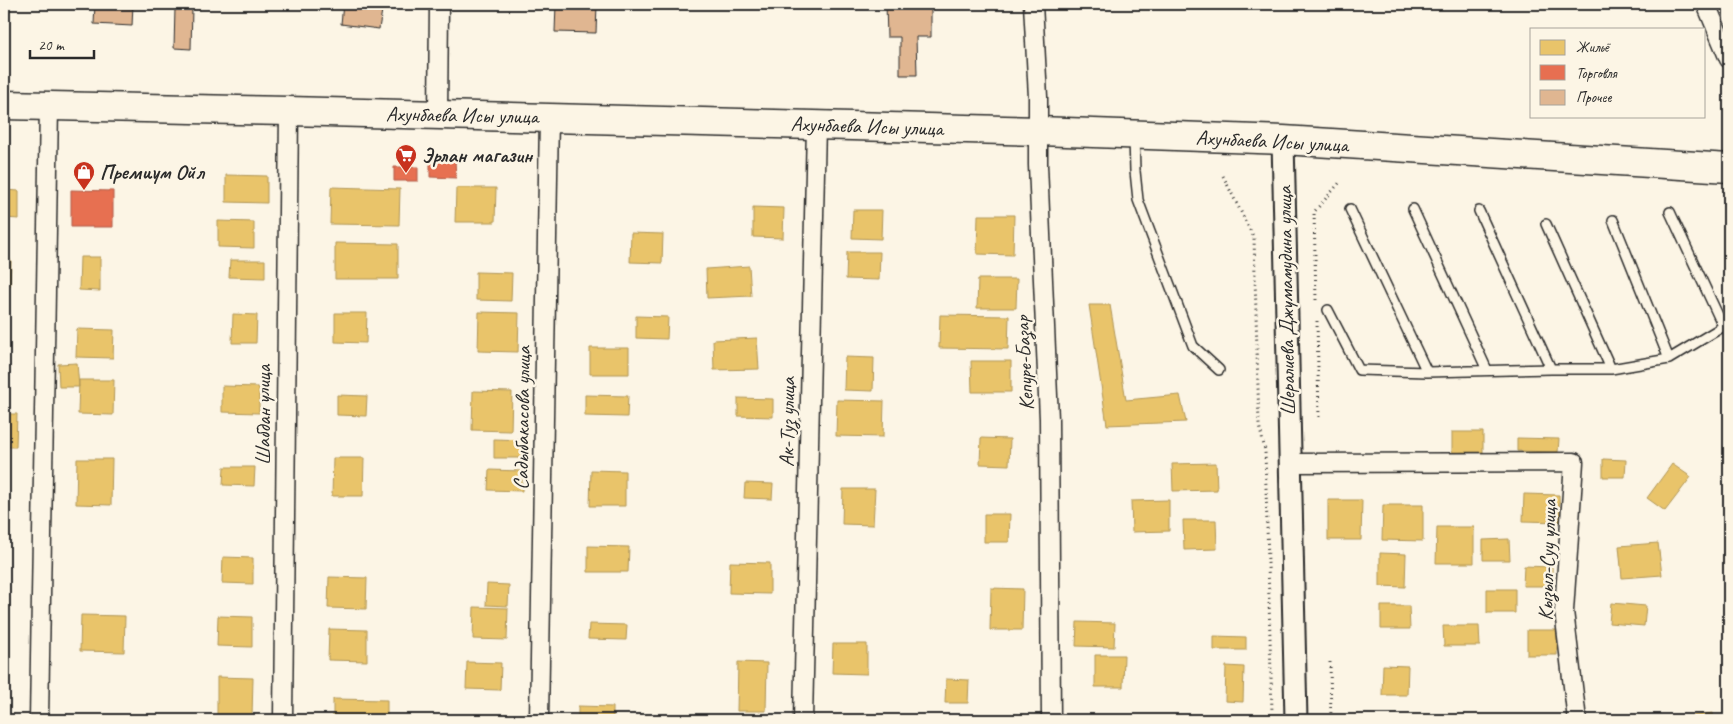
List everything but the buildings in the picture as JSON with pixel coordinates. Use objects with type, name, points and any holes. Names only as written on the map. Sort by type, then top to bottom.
[{"type":"main road","name":"Ахунбаева Исы улица","points":[[4,105],[1038,130],[1283,140],[1729,168]]},
{"type":"street","points":[[438,115],[439,4]]},
{"type":"street","name":"Кепуре-Базар","points":[[1033,4],[1038,165],[1050,419],[1051,720]]},
{"type":"street","points":[[1706,4],[1729,60]]},
{"type":"street","points":[[39,720],[49,106]]},
{"type":"street","name":"Шабдан улица","points":[[283,720],[289,111]]},
{"type":"street","name":"Садыбакасова улица","points":[[539,720],[549,117]]},
{"type":"street","name":"Ак-Туз улица","points":[[804,720],[816,125]]},
{"type":"street","name":"Шералиева Джумамудина улица","points":[[1283,140],[1296,720]]},
{"type":"street","name":"Кызыл-Суу улица","points":[[1289,463],[1574,462],[1564,611],[1577,720]]},
{"type":"lane","points":[[1134,135],[1138,200],[1192,346],[1219,370]]},
{"type":"lane","points":[[1350,209],[1427,372]]},
{"type":"lane","points":[[1414,209],[1487,370]]},
{"type":"lane","points":[[1479,211],[1551,369]]},
{"type":"lane","points":[[1328,310],[1359,370],[1427,372],[1611,369],[1669,359],[1726,324],[1670,212]]},
{"type":"lane","points":[[1613,220],[1669,359]]},
{"type":"lane","points":[[1546,224],[1611,369]]},
{"type":"path","points":[[1223,176],[1254,238],[1259,425],[1265,450],[1273,720]]},
{"type":"path","points":[[1316,300],[1314,212],[1341,181]]},
{"type":"path","points":[[1316,320],[1319,418]]},
{"type":"path","points":[[1330,662],[1332,720]]},
{"type":"place","name":"Эрлан магазин","points":[[406,174]]},
{"type":"place","name":"Премиум Ойл","points":[[84,191]]}]
